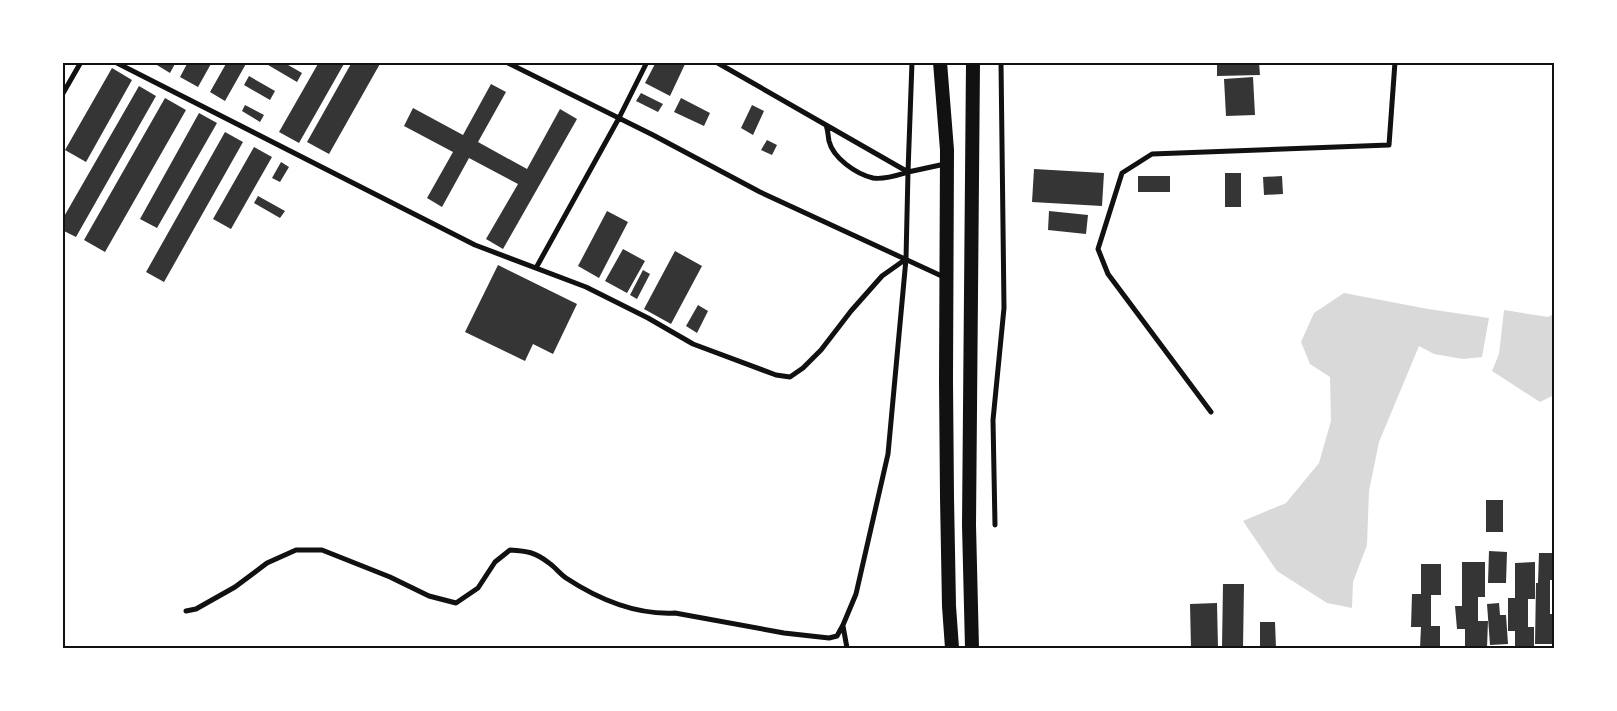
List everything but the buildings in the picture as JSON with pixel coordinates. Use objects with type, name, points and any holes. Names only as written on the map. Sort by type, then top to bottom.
[{"type":"highway","points":[[940,62],[947,163],[947,498],[949,606],[952,648]]},
{"type":"highway","points":[[972,648],[969,525],[973,62]]},
{"type":"street","points":[[62,95],[81,62]]},
{"type":"street","points":[[115,62],[475,246],[586,287],[648,318],[693,344],[776,376],[790,377],[804,368],[882,276],[906,259]]},
{"type":"street","points":[[506,62],[619,118],[760,192],[946,278]]},
{"type":"street","points":[[536,268],[619,118],[647,62]]},
{"type":"street","points":[[716,62],[908,172]]},
{"type":"street","points":[[186,611],[202,606],[235,587],[267,563],[296,550],[322,550],[390,577],[429,596],[456,603],[478,588],[495,562],[510,550],[530,551],[549,562],[565,578],[603,598],[635,610],[659,614],[675,613],[784,633],[829,638],[837,636],[856,594],[888,454],[906,259],[912,62]]},
{"type":"street","points":[[995,525],[993,420],[1004,308],[1001,62]]},
{"type":"street","points":[[1211,412],[1108,274],[1098,249],[1122,173],[1152,154],[1389,145],[1395,62]]},
{"type":"street","points":[[826,125],[829,141],[840,160],[873,178],[888,177],[947,163]]},
{"type":"street","points":[[843,626],[847,648]]},
{"type":"shaded area","points":[[1344,293],[1489,318],[1482,357],[1463,359],[1434,354],[1419,346],[1379,442],[1369,491],[1367,545],[1353,582],[1352,608],[1327,603],[1277,571],[1243,521],[1286,503],[1319,463],[1331,421],[1330,377],[1310,364],[1301,342],[1314,313]]},
{"type":"shaded area","points":[[1504,310],[1548,317],[1554,314],[1554,395],[1540,402],[1492,371],[1499,354]]}]
